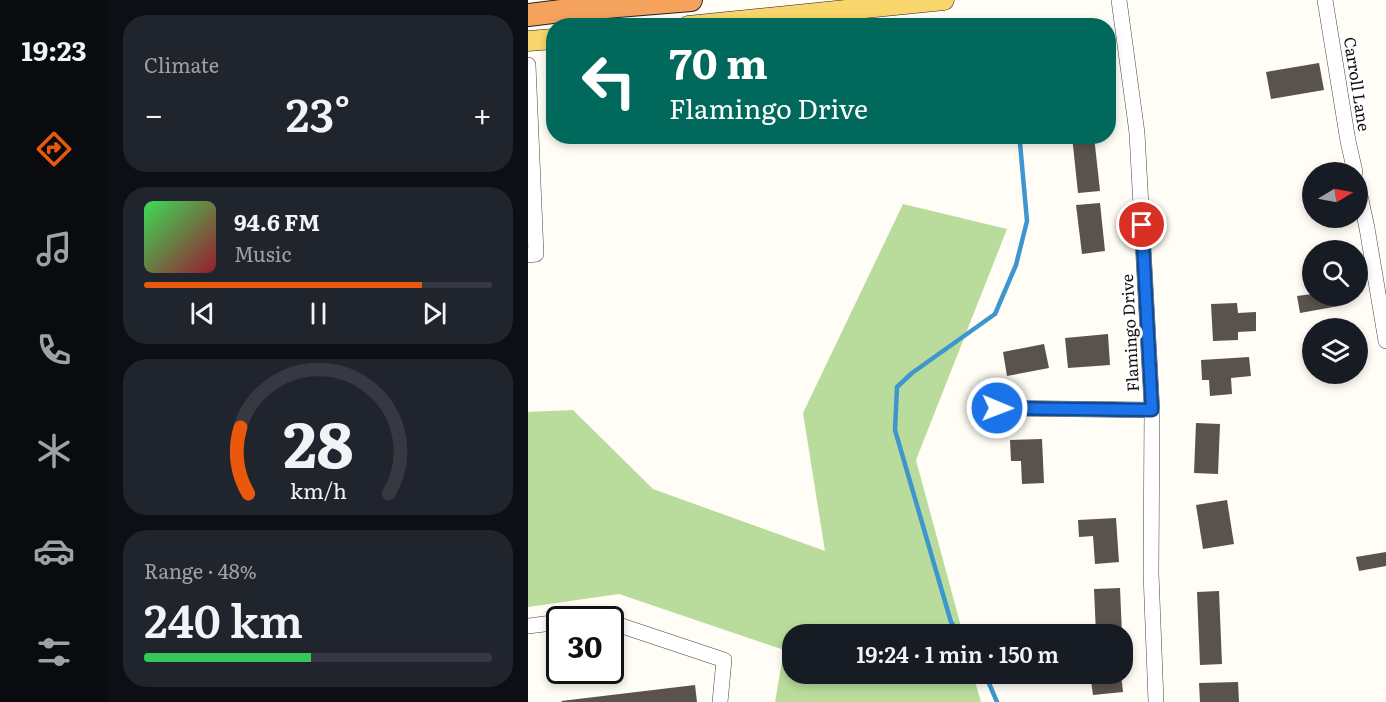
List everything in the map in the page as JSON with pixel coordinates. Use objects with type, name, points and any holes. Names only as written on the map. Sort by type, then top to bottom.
[{"type":"highway","points":[[528,15],[691,0]]},
{"type":"main road","points":[[767,18],[944,0]]},
{"type":"main road","points":[[528,42],[546,40]]},
{"type":"street","name":"Flamingo Drive","points":[[1119,0],[1137,133],[1152,410],[1151,573],[1156,702]]},
{"type":"street","name":"Carroll Lane","points":[[1325,0],[1353,162]]},
{"type":"street","points":[[528,65],[536,254],[528,255]]},
{"type":"street","points":[[1367,228],[1386,341]]},
{"type":"street","points":[[997,408],[1152,410]]},
{"type":"street","points":[[528,626],[546,624]]},
{"type":"street","points":[[624,627],[724,660],[720,702]]},
{"type":"green space","points":[[903,204],[1007,229],[916,460],[960,624],[782,624],[782,649],[619,594],[528,607],[528,412],[573,410],[653,489],[825,551],[803,413]]},
{"type":"green space","points":[[782,662],[782,684],[976,684],[981,702],[775,702]]},
{"type":"building","points":[[1319,63],[1324,90],[1271,99],[1266,72]]},
{"type":"building","points":[[1073,144],[1095,144],[1100,191],[1078,193]]},
{"type":"building","points":[[1100,203],[1105,251],[1082,254],[1076,205]]},
{"type":"building","points":[[1302,295],[1302,306],[1339,306],[1300,313],[1297,296]]},
{"type":"building","points":[[1237,303],[1238,313],[1256,312],[1256,331],[1238,332],[1238,340],[1213,341],[1211,304]]},
{"type":"building","points":[[1108,334],[1110,365],[1068,368],[1065,338]]},
{"type":"building","points":[[1044,344],[1049,368],[1007,376],[1003,352]]},
{"type":"building","points":[[1249,357],[1251,376],[1231,378],[1232,394],[1210,396],[1209,380],[1202,380],[1201,360]]},
{"type":"building","points":[[1196,423],[1220,424],[1218,474],[1194,473]]},
{"type":"building","points":[[1042,439],[1044,483],[1022,484],[1021,461],[1011,461],[1010,440]]},
{"type":"building","points":[[1227,500],[1234,544],[1203,549],[1196,505]]},
{"type":"building","points":[[1116,518],[1119,562],[1095,564],[1093,536],[1079,537],[1078,520]]},
{"type":"building","points":[[1386,552],[1386,566],[1359,571],[1356,557]]},
{"type":"building","points":[[1120,588],[1122,624],[1096,624],[1094,589]]},
{"type":"building","points":[[1219,591],[1222,664],[1200,665],[1197,592]]},
{"type":"building","points":[[1238,682],[1239,702],[1200,702],[1199,683]]},
{"type":"building","points":[[1091,684],[1122,684],[1123,692],[1093,695]]},
{"type":"building","points":[[695,685],[697,702],[561,701]]},
{"type":"waterway","points":[[952,624],[895,430],[897,387],[912,373],[995,314],[1016,265],[1027,221],[1020,144]]},
{"type":"waterway","points":[[989,684],[997,702]]},
{"type":"route","points":[[997,408],[1152,410],[1142,225]]}]
